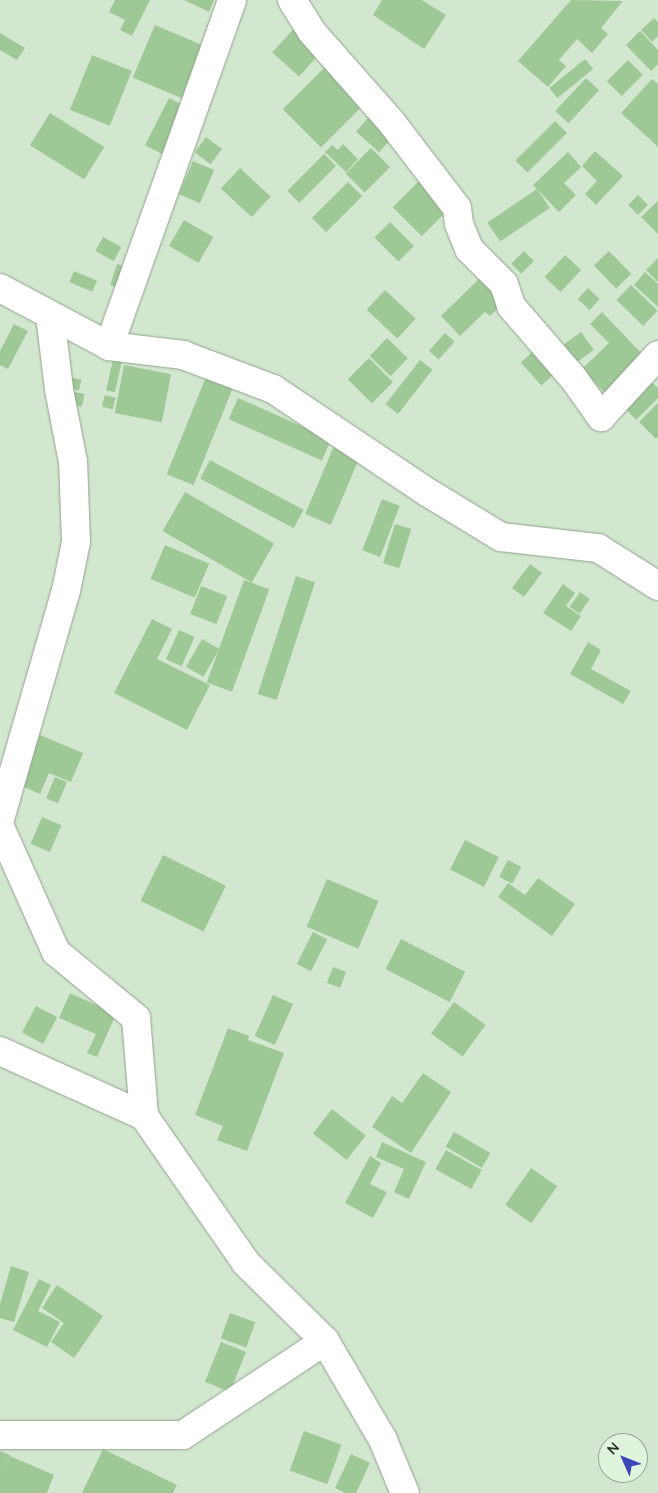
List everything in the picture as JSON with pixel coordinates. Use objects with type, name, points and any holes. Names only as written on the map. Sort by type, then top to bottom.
[{"type":"street","points":[[109,346],[232,0]]},
{"type":"street","points":[[292,0],[311,31],[392,122],[457,208],[459,224],[469,249],[504,284],[512,306],[574,379],[601,417],[658,355]]},
{"type":"street","points":[[0,288],[109,346],[183,355],[273,389],[427,492],[501,537],[598,548],[658,586]]},
{"type":"street","points":[[0,819],[66,591],[76,542],[74,462],[59,389],[50,316]]},
{"type":"street","points":[[0,826],[56,952],[136,1018],[144,1116],[246,1263],[325,1341],[383,1440],[405,1493]]},
{"type":"street","points":[[0,1051],[144,1116]]},
{"type":"street","points":[[0,1435],[183,1435],[325,1341]]},
{"type":"building","points":[[115,0],[150,0],[132,36],[120,30],[125,20],[109,12]]},
{"type":"building","points":[[184,0],[214,0],[209,12]]},
{"type":"building","points":[[382,0],[422,0],[446,15],[424,49],[373,15]]},
{"type":"building","points":[[571,0],[623,1],[601,28],[608,34],[592,53],[577,39],[559,60],[566,66],[548,87],[518,61]]},
{"type":"building","points":[[654,18],[658,22],[658,36],[652,42],[641,30]]},
{"type":"building","points":[[155,25],[207,47],[185,100],[133,77]]},
{"type":"building","points":[[297,25],[324,49],[299,77],[272,52]]},
{"type":"building","points":[[640,31],[658,50],[658,64],[651,71],[626,45]]},
{"type":"building","points":[[0,33],[25,48],[17,60],[0,50]]},
{"type":"building","points":[[92,55],[132,71],[110,126],[70,110]]},
{"type":"building","points":[[585,59],[593,69],[557,98],[549,88]]},
{"type":"building","points":[[628,60],[643,75],[622,96],[607,81]]},
{"type":"building","points":[[328,64],[366,102],[321,147],[283,109]]},
{"type":"building","points":[[586,78],[599,90],[568,123],[555,111]]},
{"type":"building","points":[[652,79],[658,84],[658,147],[621,113]]},
{"type":"building","points":[[169,98],[187,107],[163,154],[145,145]]},
{"type":"building","points":[[50,113],[104,147],[84,179],[30,145]]},
{"type":"building","points":[[370,116],[393,137],[379,152],[356,132]]},
{"type":"building","points":[[555,121],[567,133],[527,173],[515,161]]},
{"type":"building","points":[[206,137],[222,149],[211,164],[195,152]]},
{"type":"building","points":[[343,144],[358,159],[346,172],[325,152],[332,145],[338,150]]},
{"type":"building","points":[[371,148],[390,167],[365,193],[346,173]]},
{"type":"building","points":[[595,151],[623,176],[596,205],[585,194],[597,181],[582,166]]},
{"type":"building","points":[[568,152],[581,167],[564,183],[576,195],[559,212],[533,185]]},
{"type":"building","points":[[324,154],[336,166],[299,203],[287,191]]},
{"type":"building","points":[[193,161],[214,170],[200,203],[179,194]]},
{"type":"building","points":[[240,168],[271,197],[252,217],[221,188]]},
{"type":"building","points":[[419,181],[448,210],[422,236],[393,207]]},
{"type":"building","points":[[348,182],[362,196],[326,232],[312,218]]},
{"type":"building","points":[[537,189],[550,208],[500,242],[487,223]]},
{"type":"building","points":[[638,195],[648,205],[638,215],[628,205]]},
{"type":"building","points":[[658,201],[658,234],[641,217]]},
{"type":"building","points":[[184,220],[213,237],[198,263],[169,246]]},
{"type":"building","points":[[390,222],[414,246],[398,262],[374,238]]},
{"type":"building","points":[[103,237],[121,247],[114,261],[95,251]]},
{"type":"building","points":[[524,251],[534,261],[521,274],[511,264]]},
{"type":"building","points":[[609,251],[631,274],[616,289],[594,266]]},
{"type":"building","points":[[565,255],[581,270],[561,292],[545,277]]},
{"type":"building","points":[[658,258],[658,282],[646,270]]},
{"type":"building","points":[[117,264],[132,269],[125,290],[110,285]]},
{"type":"building","points":[[74,271],[97,281],[92,292],[69,282]]},
{"type":"building","points":[[645,272],[658,284],[658,307],[634,285]]},
{"type":"building","points":[[484,274],[509,298],[490,316],[485,312],[460,336],[441,316]]},
{"type":"building","points":[[631,285],[658,311],[643,326],[616,300]]},
{"type":"building","points":[[588,288],[600,299],[589,310],[578,299]]},
{"type":"building","points":[[385,290],[416,319],[397,338],[367,310]]},
{"type":"building","points":[[602,312],[645,357],[607,395],[582,369],[609,343],[590,324]]},
{"type":"building","points":[[14,324],[28,331],[8,369],[0,365],[0,351]]},
{"type":"building","points":[[581,332],[594,350],[577,362],[564,344]]},
{"type":"building","points":[[445,333],[455,342],[439,360],[429,351]]},
{"type":"building","points":[[387,338],[408,358],[390,376],[370,356]]},
{"type":"building","points":[[540,345],[561,368],[541,385],[521,362]]},
{"type":"building","points":[[369,358],[393,382],[372,403],[348,379]]},
{"type":"building","points":[[113,360],[122,362],[115,392],[106,390]]},
{"type":"building","points":[[420,360],[433,370],[398,414],[386,404]]},
{"type":"building","points":[[124,365],[171,374],[162,422],[115,413]]},
{"type":"building","points":[[66,376],[82,380],[79,391],[63,387]]},
{"type":"building","points":[[645,376],[658,388],[658,398],[636,420],[619,402]]},
{"type":"building","points":[[206,377],[233,388],[194,485],[167,474]]},
{"type":"building","points":[[66,390],[85,394],[82,407],[63,403]]},
{"type":"building","points":[[105,395],[116,398],[113,409],[102,407]]},
{"type":"building","points":[[238,398],[331,439],[322,460],[229,419]]},
{"type":"building","points":[[658,403],[658,437],[656,439],[639,422]]},
{"type":"building","points":[[334,446],[360,457],[331,525],[305,514]]},
{"type":"building","points":[[210,460],[304,510],[294,528],[200,479]]},
{"type":"building","points":[[185,492],[274,544],[252,582],[163,531]]},
{"type":"building","points":[[382,499],[400,506],[380,557],[362,550]]},
{"type":"building","points":[[395,524],[411,529],[399,568],[383,563]]},
{"type":"building","points":[[165,545],[209,564],[195,598],[151,579]]},
{"type":"building","points":[[530,564],[542,573],[524,597],[512,588]]},
{"type":"building","points":[[296,576],[315,582],[277,700],[258,694]]},
{"type":"building","points":[[244,580],[269,589],[232,692],[207,682]]},
{"type":"building","points":[[563,584],[575,593],[566,606],[581,616],[571,631],[543,613]]},
{"type":"building","points":[[201,586],[227,596],[216,624],[190,614]]},
{"type":"building","points":[[580,592],[590,599],[580,614],[570,607]]},
{"type":"building","points":[[152,619],[172,629],[157,659],[210,685],[187,730],[114,693]]},
{"type":"building","points":[[179,630],[195,637],[182,666],[166,659]]},
{"type":"building","points":[[202,639],[219,649],[203,677],[186,667]]},
{"type":"building","points":[[588,642],[601,650],[591,669],[631,691],[623,704],[570,674]]},
{"type":"building","points":[[40,735],[83,753],[71,782],[49,773],[40,794],[20,785]]},
{"type":"building","points":[[55,777],[67,782],[58,803],[46,798]]},
{"type":"building","points":[[42,817],[61,825],[50,852],[31,844]]},
{"type":"building","points":[[465,840],[499,857],[484,887],[450,869]]},
{"type":"building","points":[[163,855],[226,886],[204,932],[141,901]]},
{"type":"building","points":[[508,860],[521,867],[512,884],[499,877]]},
{"type":"building","points":[[538,878],[575,904],[552,936],[498,897],[508,883],[525,895]]},
{"type":"building","points":[[327,879],[379,901],[358,949],[307,927]]},
{"type":"building","points":[[313,932],[327,939],[311,971],[297,964]]},
{"type":"building","points":[[401,939],[465,972],[450,1002],[386,969]]},
{"type":"building","points":[[333,967],[346,972],[340,988],[327,983]]},
{"type":"building","points":[[70,993],[116,1014],[97,1057],[87,1053],[96,1034],[59,1018]]},
{"type":"building","points":[[273,995],[293,1004],[275,1045],[255,1036]]},
{"type":"building","points":[[454,1002],[486,1025],[463,1056],[431,1034]]},
{"type":"building","points":[[36,1006],[57,1017],[43,1044],[22,1032]]},
{"type":"building","points":[[228,1028],[249,1036],[248,1040],[284,1053],[247,1151],[217,1140],[223,1126],[195,1115]]},
{"type":"building","points":[[423,1073],[451,1092],[411,1153],[372,1127],[392,1096],[402,1103]]},
{"type":"building","points":[[332,1109],[366,1135],[347,1160],[313,1133]]},
{"type":"building","points":[[454,1132],[490,1153],[482,1168],[446,1147]]},
{"type":"building","points":[[382,1142],[426,1162],[409,1199],[394,1192],[404,1169],[376,1157]]},
{"type":"building","points":[[446,1150],[482,1170],[471,1189],[435,1169]]},
{"type":"building","points":[[370,1156],[381,1163],[370,1184],[387,1192],[373,1218],[345,1203]]},
{"type":"building","points":[[531,1168],[557,1186],[531,1223],[505,1205]]},
{"type":"building","points":[[11,1266],[29,1272],[14,1322],[0,1318],[0,1304]]},
{"type":"building","points":[[39,1279],[51,1285],[38,1311],[60,1322],[47,1347],[13,1330]]},
{"type":"building","points":[[57,1285],[103,1316],[74,1358],[51,1342],[64,1323],[42,1308]]},
{"type":"building","points":[[230,1313],[255,1322],[246,1348],[221,1338]]},
{"type":"building","points":[[221,1342],[246,1352],[230,1392],[205,1382]]},
{"type":"building","points":[[304,1431],[342,1445],[327,1484],[290,1470]]},
{"type":"building","points":[[103,1449],[177,1485],[173,1493],[82,1493]]},
{"type":"building","points":[[0,1451],[10,1455],[3,1472],[10,1456],[54,1475],[47,1493],[0,1493]]},
{"type":"building","points":[[351,1454],[370,1463],[356,1493],[345,1493],[335,1488]]}]
